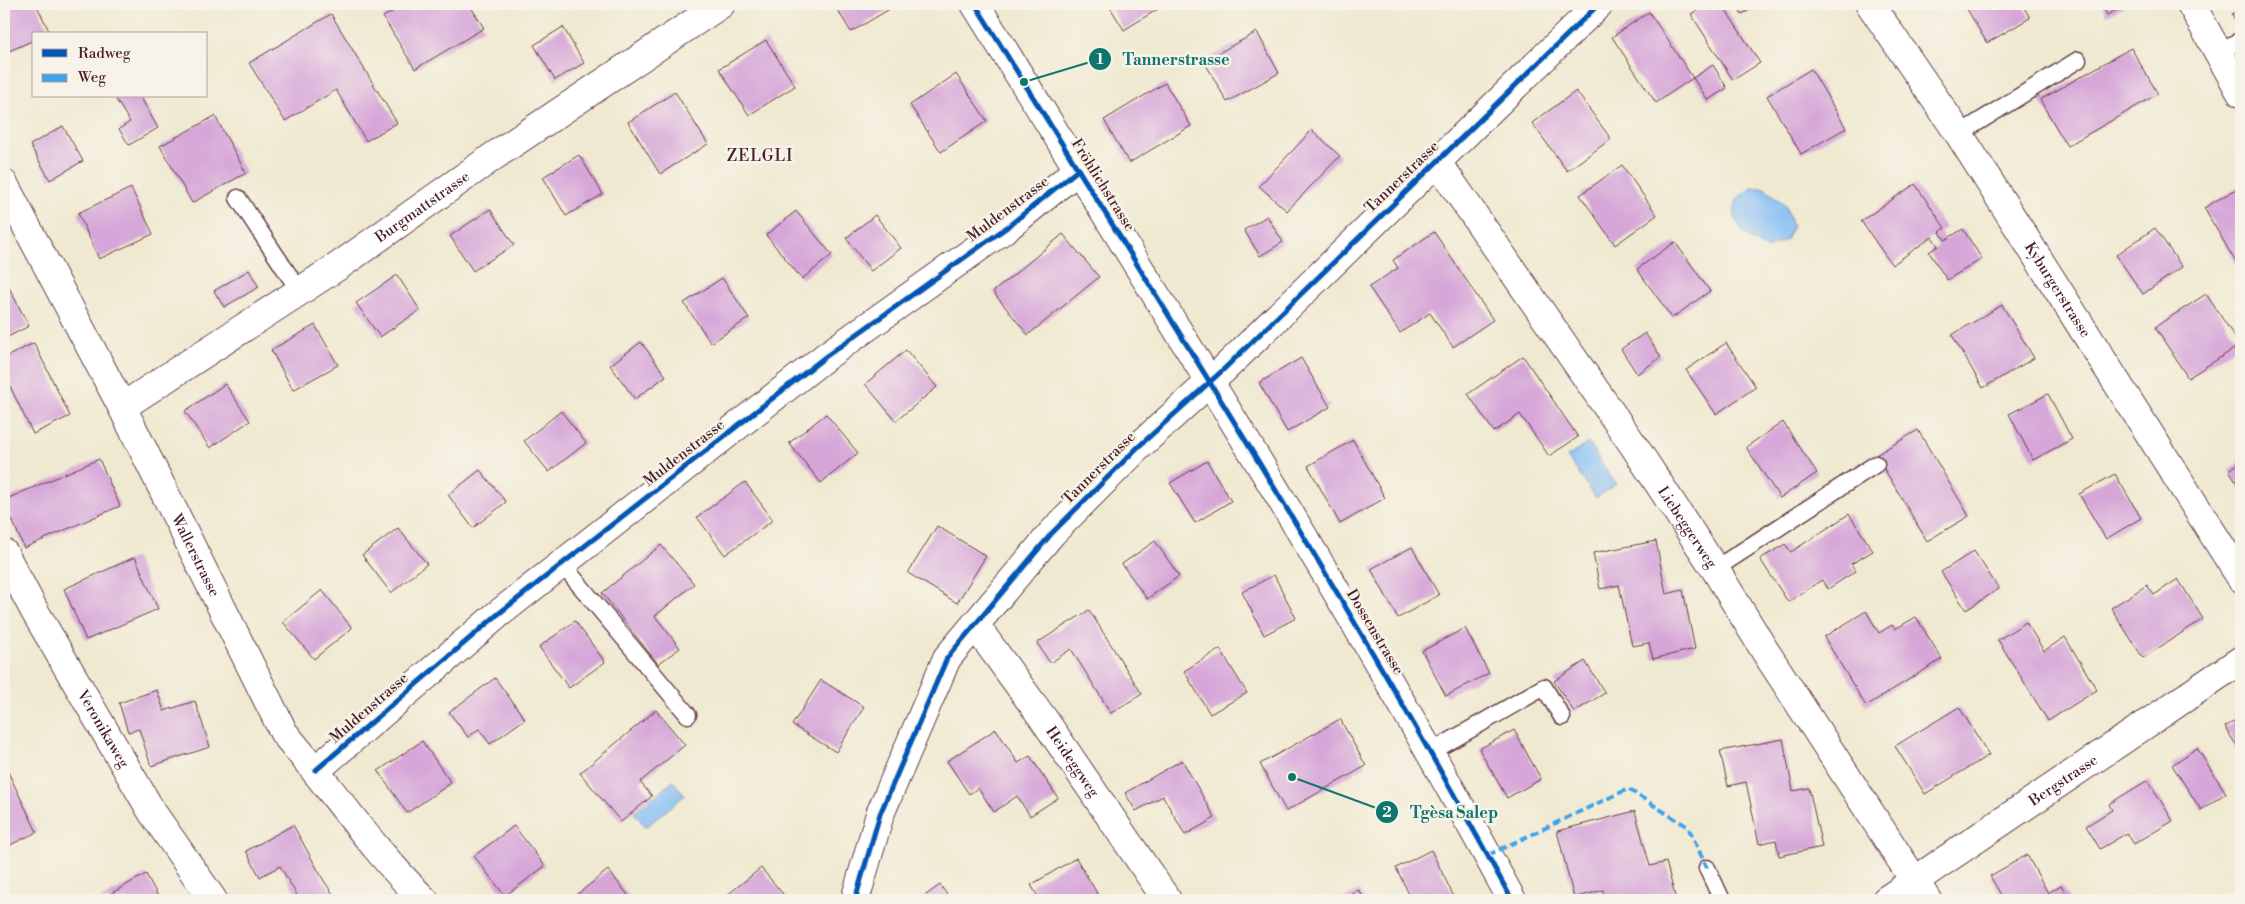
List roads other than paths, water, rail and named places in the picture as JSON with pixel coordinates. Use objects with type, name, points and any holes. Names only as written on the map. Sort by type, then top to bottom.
[{"type":"street","name":"Burgmattstrasse","points":[[122,407],[340,266],[494,156],[720,4]]},
{"type":"street","name":"Fröhlichstrasse","points":[[975,4],[1210,380]]},
{"type":"street","name":"Tannerstrasse","points":[[855,900],[880,814],[947,658],[1052,533],[1137,448],[1210,380],[1599,4]]},
{"type":"street","name":"Kyburgerstrasse","points":[[1870,4],[1959,134],[2241,578]]},
{"type":"street","points":[[2191,4],[2230,46],[2241,93]]},
{"type":"street","name":"Liebeggerweg","points":[[1434,163],[1447,176],[1555,331],[1715,569],[1765,651],[1921,891]]},
{"type":"street","name":"Muldenstrasse","points":[[316,770],[496,615],[825,358],[1010,225],[1079,170]]},
{"type":"street","name":"Wallerstrasse","points":[[4,184],[122,407],[284,733],[316,770],[403,880],[424,900]]},
{"type":"street","name":"Dossenstrasse","points":[[1210,380],[1431,752],[1512,900]]},
{"type":"street","name":"Veronikaweg","points":[[4,553],[34,610],[152,812],[213,900]]},
{"type":"street","name":"Heideggweg","points":[[975,625],[1045,721],[1167,900]]},
{"type":"street","name":"Bergstrasse","points":[[1886,900],[1921,891],[2241,660]]},
{"type":"lane","points":[[1959,134],[2078,60]]},
{"type":"lane","points":[[238,198],[300,292]]},
{"type":"lane","points":[[1715,569],[1876,464]]},
{"type":"lane","points":[[562,564],[688,715]]},
{"type":"lane","points":[[1431,752],[1544,687],[1562,717]]},
{"type":"lane","points":[[1707,868],[1722,900]]},
{"type":"water","points":[[1751,188],[1765,188],[1786,206],[1792,227],[1786,240],[1767,249],[1747,236],[1737,222],[1735,215],[1738,199]]},
{"type":"water","points":[[1588,443],[1616,484],[1596,498],[1567,457]]},
{"type":"water","points":[[673,781],[685,795],[646,827],[634,813]]},
{"type":"place","name":"Tannerstrasse","points":[[1024,82]]},
{"type":"place","name":"Tgèsa Salep","points":[[1292,777]]},
{"type":"district","name":"ZELGLI","points":[[760,156]]}]
